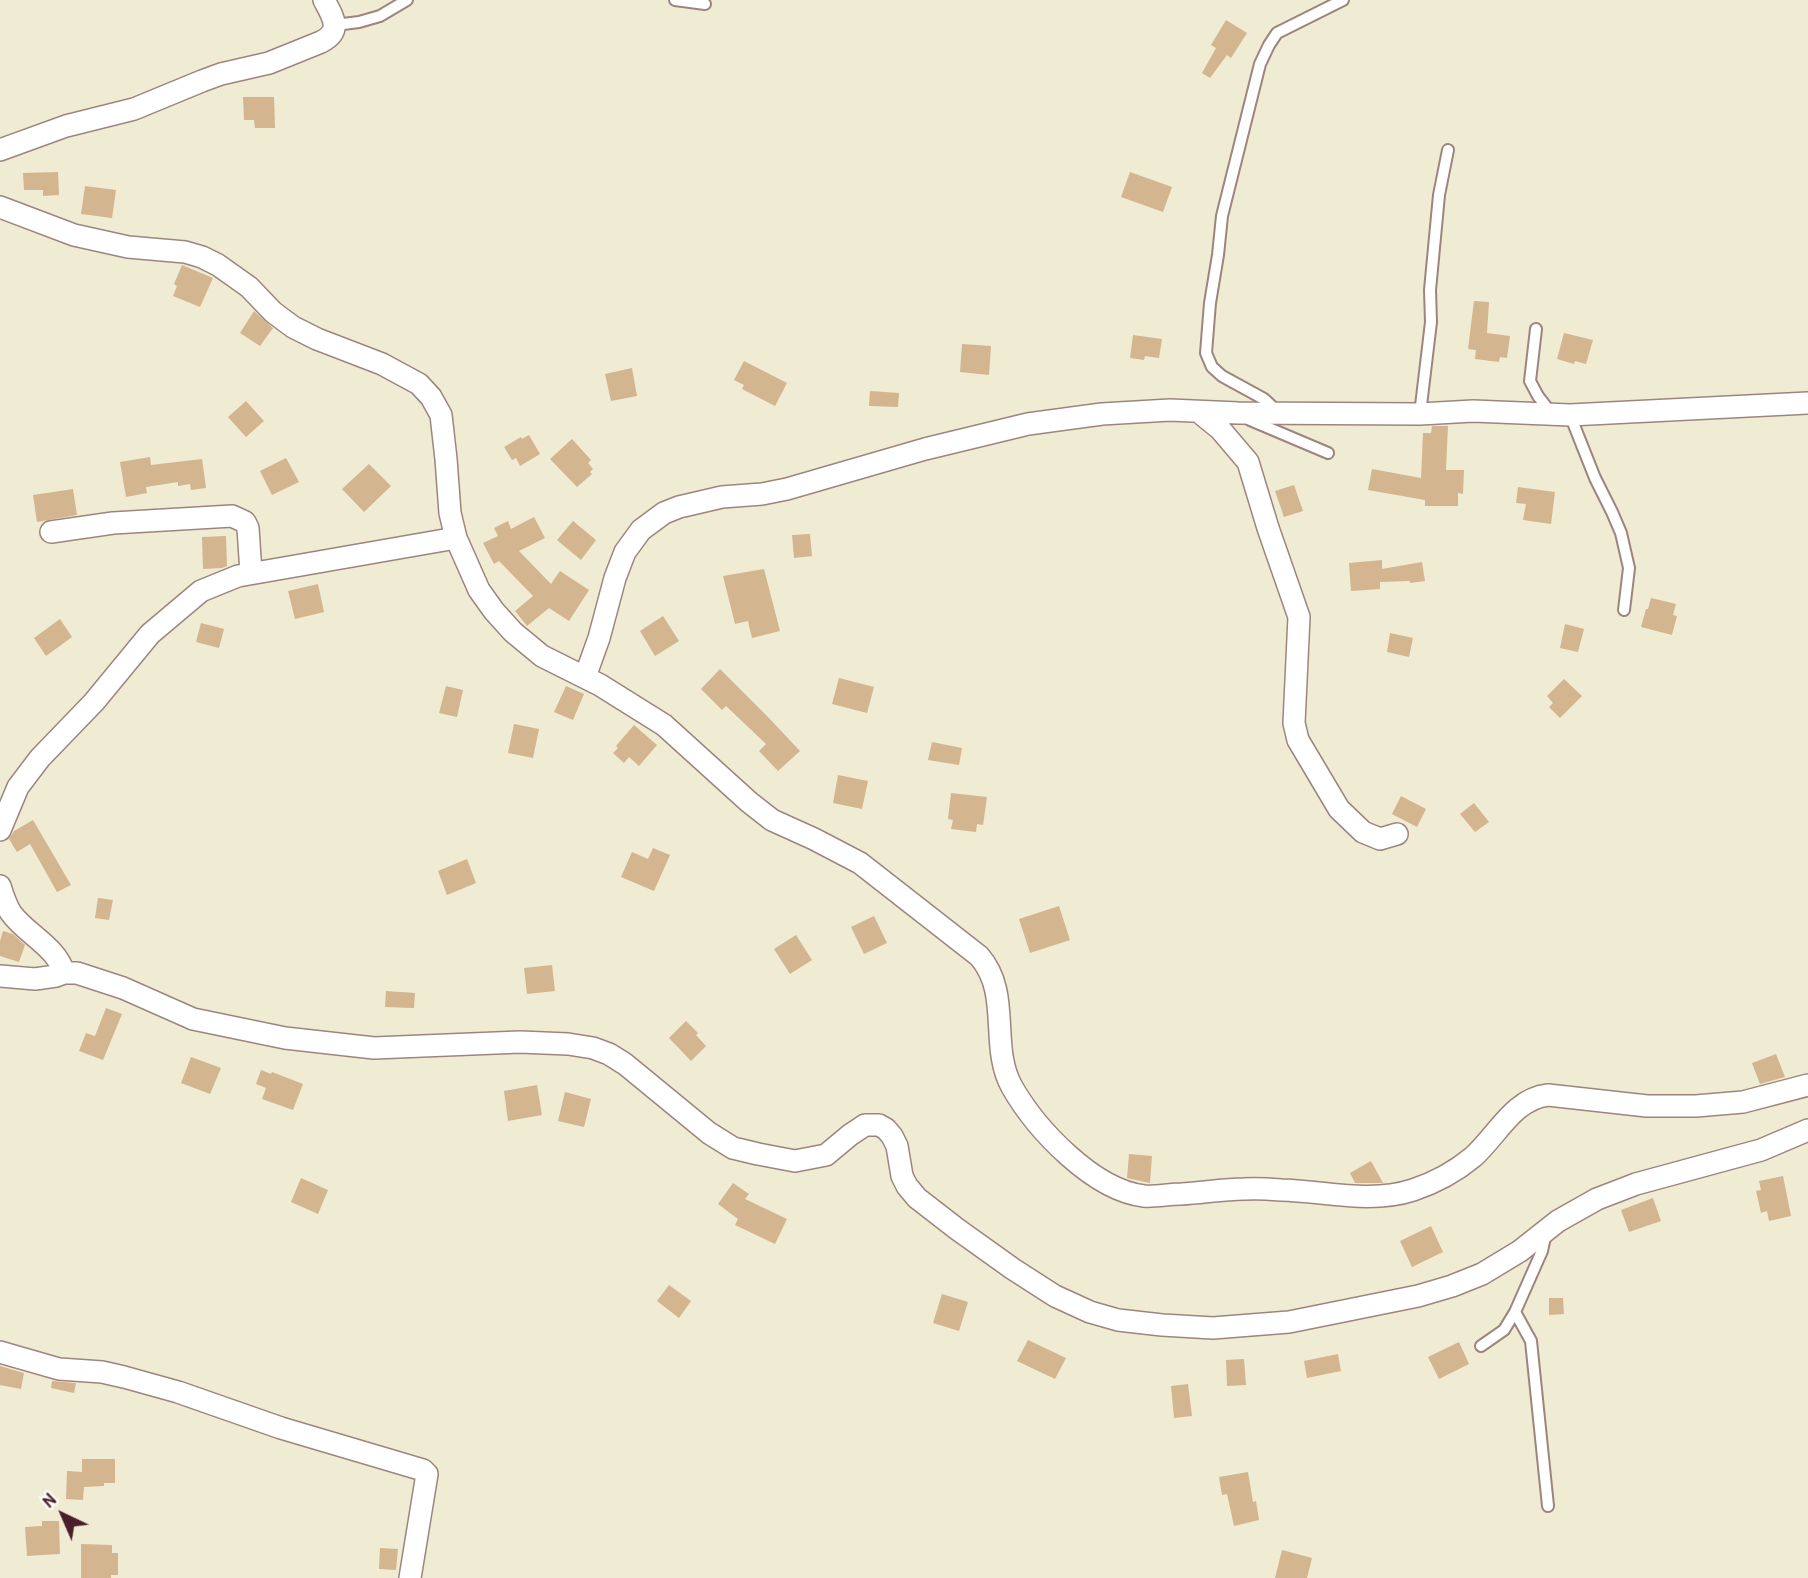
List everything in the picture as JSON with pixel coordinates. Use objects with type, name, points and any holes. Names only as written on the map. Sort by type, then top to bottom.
[{"type":"street","points":[[0,150],[66,126],[134,109],[221,74],[269,63],[329,38],[335,25],[324,0]]},
{"type":"street","points":[[0,207],[74,234],[128,247],[185,252],[202,257],[218,265],[249,288],[293,327],[382,364],[419,384],[431,397],[441,415],[450,513],[456,538],[479,590],[502,621],[542,656],[585,677],[664,725],[772,820],[860,863],[979,956],[988,966],[996,985],[1002,1055],[1012,1086],[1048,1134],[1068,1155],[1090,1174],[1119,1189],[1144,1196],[1244,1188],[1296,1190],[1367,1198],[1410,1191],[1445,1177],[1473,1157],[1517,1108],[1537,1096],[1647,1107],[1696,1106],[1742,1102],[1808,1085]]},
{"type":"street","points":[[585,677],[625,552],[641,530],[664,513],[722,497],[787,489],[925,449],[1028,424],[1102,414],[1170,410],[1238,414],[1420,414],[1473,411],[1561,414],[1808,402]]},
{"type":"street","points":[[1199,412],[1220,429],[1248,462],[1299,617],[1294,723],[1298,740],[1339,809],[1363,832],[1380,839],[1397,834]]},
{"type":"street","points":[[51,532],[113,523],[232,516],[245,522],[248,528],[251,573]]},
{"type":"street","points":[[0,830],[18,787],[40,758],[94,702],[150,634],[201,591],[251,573],[456,538]]},
{"type":"street","points":[[0,886],[11,912],[57,959],[64,973]]},
{"type":"street","points":[[0,976],[35,979],[77,973],[122,988],[193,1018],[285,1038],[374,1048],[520,1042],[593,1048],[625,1064],[709,1133],[733,1147],[794,1161],[826,1155],[865,1125],[879,1125],[892,1136],[897,1146],[902,1176],[917,1198],[990,1253],[1055,1296],[1118,1321],[1213,1328],[1251,1326],[1289,1322],[1418,1296],[1482,1274],[1520,1251],[1558,1221],[1597,1199],[1636,1184],[1761,1150],[1808,1130]]},
{"type":"street","points":[[0,1352],[59,1369],[102,1372],[178,1392],[281,1427],[424,1470],[427,1474],[410,1578]]},
{"type":"lane","points":[[335,25],[380,16],[407,0]]},
{"type":"lane","points":[[676,0],[705,4]]},
{"type":"lane","points":[[1281,413],[1222,376],[1212,367],[1206,353],[1222,216],[1260,64],[1269,45],[1277,33],[1343,0]]},
{"type":"lane","points":[[1420,414],[1431,322],[1430,290],[1439,195],[1448,150]]},
{"type":"lane","points":[[1536,329],[1530,381],[1538,396],[1561,414],[1621,533],[1629,568],[1624,610]]},
{"type":"lane","points":[[1238,414],[1328,453]]},
{"type":"lane","points":[[1481,1346],[1504,1330],[1515,1312],[1542,1251],[1547,1230]]},
{"type":"lane","points":[[1515,1312],[1531,1341],[1548,1506]]},
{"type":"building","points":[[1226,20],[1247,33],[1231,58],[1227,55],[1210,78],[1202,73],[1216,48],[1211,45]]},
{"type":"building","points":[[243,97],[274,97],[275,128],[255,128],[254,120],[244,120]]},
{"type":"building","points":[[58,172],[59,195],[43,196],[43,190],[24,190],[23,173]]},
{"type":"building","points":[[1130,172],[1172,187],[1163,212],[1121,197]]},
{"type":"building","points":[[85,186],[116,190],[112,218],[81,214]]},
{"type":"building","points":[[182,265],[213,278],[200,307],[173,296],[177,286],[174,284]]},
{"type":"building","points":[[1474,301],[1489,302],[1487,333],[1510,336],[1507,358],[1500,357],[1499,362],[1475,359],[1476,350],[1468,349]]},
{"type":"building","points":[[254,311],[273,328],[260,346],[240,333]]},
{"type":"building","points":[[1564,333],[1593,340],[1586,364],[1557,359]]},
{"type":"building","points":[[1133,335],[1162,339],[1159,358],[1130,358]]},
{"type":"building","points":[[962,344],[991,346],[989,375],[960,372]]},
{"type":"building","points":[[744,361],[787,383],[775,406],[742,389],[744,385],[734,380]]},
{"type":"building","points":[[632,368],[637,396],[611,401],[605,374]]},
{"type":"building","points":[[870,391],[899,393],[898,407],[869,406]]},
{"type":"building","points":[[246,401],[264,421],[246,437],[228,417]]},
{"type":"building","points":[[1432,426],[1448,426],[1446,470],[1464,470],[1463,494],[1458,493],[1458,506],[1425,506],[1425,500],[1368,490],[1372,469],[1421,478],[1423,433],[1431,433]]},
{"type":"building","points":[[529,435],[540,454],[520,466],[516,458],[512,460],[504,447]]},
{"type":"building","points":[[572,439],[591,460],[588,463],[593,469],[590,472],[592,474],[577,487],[550,459]]},
{"type":"building","points":[[150,457],[151,465],[202,459],[206,488],[191,490],[190,484],[178,486],[178,482],[146,487],[147,493],[126,497],[120,462]]},
{"type":"building","points":[[286,458],[299,482],[272,495],[260,471]]},
{"type":"building","points":[[369,464],[391,486],[364,512],[342,489]]},
{"type":"building","points":[[1294,485],[1303,511],[1284,517],[1275,491]]},
{"type":"building","points":[[1518,487],[1555,492],[1551,524],[1523,520],[1526,504],[1516,503]]},
{"type":"building","points":[[73,489],[77,515],[37,522],[33,495]]},
{"type":"building","points":[[534,517],[545,538],[519,551],[551,584],[560,571],[589,590],[569,621],[549,608],[527,626],[515,611],[533,596],[499,561],[494,564],[483,543],[498,536],[494,528],[508,521],[511,529]]},
{"type":"building","points":[[573,521],[596,540],[581,560],[557,540]]},
{"type":"building","points":[[810,534],[812,556],[794,558],[792,535]]},
{"type":"building","points":[[226,536],[227,566],[203,569],[202,537]]},
{"type":"building","points":[[1382,560],[1382,569],[1422,562],[1425,581],[1380,582],[1380,589],[1351,591],[1349,563]]},
{"type":"building","points":[[764,569],[780,631],[752,638],[748,621],[735,624],[723,576]]},
{"type":"building","points":[[318,584],[324,612],[295,619],[288,591]]},
{"type":"building","points":[[1651,598],[1676,604],[1673,615],[1677,616],[1672,635],[1641,627]]},
{"type":"building","points":[[663,616],[679,641],[655,656],[640,631]]},
{"type":"building","points":[[60,619],[72,637],[46,656],[34,638]]},
{"type":"building","points":[[201,623],[224,629],[219,648],[196,642]]},
{"type":"building","points":[[1565,624],[1584,629],[1578,652],[1560,648]]},
{"type":"building","points":[[1390,633],[1413,638],[1409,657],[1387,652]]},
{"type":"building","points":[[720,669],[800,751],[778,771],[759,751],[766,744],[726,706],[722,710],[701,689]]},
{"type":"building","points":[[839,678],[874,687],[867,713],[832,704]]},
{"type":"building","points":[[1564,679],[1582,696],[1560,718],[1549,707],[1553,703],[1547,696]]},
{"type":"building","points":[[446,686],[463,690],[457,717],[439,713]]},
{"type":"building","points":[[566,686],[584,694],[573,720],[554,712]]},
{"type":"building","points":[[514,724],[539,729],[533,758],[508,753]]},
{"type":"building","points":[[634,725],[657,745],[639,766],[629,757],[624,763],[613,753]]},
{"type":"building","points":[[932,742],[962,748],[959,765],[928,760]]},
{"type":"building","points":[[838,775],[868,781],[862,809],[833,803]]},
{"type":"building","points":[[951,793],[987,797],[983,825],[977,824],[976,832],[951,829],[953,820],[948,819]]},
{"type":"building","points":[[1401,796],[1426,809],[1417,827],[1392,814]]},
{"type":"building","points":[[1474,803],[1489,822],[1475,832],[1460,814]]},
{"type":"building","points":[[33,820],[71,885],[57,892],[30,844],[17,852],[9,839],[14,831]]},
{"type":"building","points":[[653,848],[670,855],[654,891],[621,877],[632,852],[648,859]]},
{"type":"building","points":[[467,859],[476,883],[447,895],[438,871]]},
{"type":"building","points":[[98,898],[113,900],[109,920],[95,918]]},
{"type":"building","points":[[1059,906],[1070,940],[1030,953],[1019,919]]},
{"type":"building","points":[[874,916],[887,943],[864,954],[851,927]]},
{"type":"building","points":[[3,931],[13,934],[25,945],[19,962],[0,956]]},
{"type":"building","points":[[796,935],[812,960],[790,974],[774,949]]},
{"type":"building","points":[[552,965],[555,991],[527,994],[524,968]]},
{"type":"building","points":[[386,991],[415,993],[414,1008],[385,1007]]},
{"type":"building","points":[[106,1008],[122,1014],[103,1060],[79,1051],[86,1033],[95,1036]]},
{"type":"building","points":[[686,1021],[706,1046],[691,1061],[669,1038]]},
{"type":"building","points":[[1776,1054],[1785,1077],[1760,1084],[1752,1063]]},
{"type":"building","points":[[191,1057],[221,1068],[210,1094],[181,1083]]},
{"type":"building","points":[[261,1070],[303,1084],[293,1110],[262,1099],[266,1088],[256,1084]]},
{"type":"building","points":[[537,1085],[542,1115],[508,1121],[504,1091]]},
{"type":"building","points":[[565,1092],[591,1099],[584,1127],[558,1121]]},
{"type":"building","points":[[1129,1154],[1152,1156],[1150,1183],[1127,1178]]},
{"type":"building","points":[[1371,1161],[1383,1183],[1355,1183],[1350,1173]]},
{"type":"building","points":[[1783,1176],[1791,1216],[1769,1221],[1767,1211],[1761,1213],[1756,1191],[1761,1190],[1759,1181]]},
{"type":"building","points":[[301,1178],[328,1190],[318,1214],[291,1202]]},
{"type":"building","points":[[733,1183],[749,1194],[745,1199],[787,1219],[775,1244],[735,1225],[738,1219],[718,1204]]},
{"type":"building","points":[[1653,1198],[1661,1221],[1629,1232],[1621,1210]]},
{"type":"building","points":[[1431,1226],[1443,1252],[1412,1267],[1400,1241]]},
{"type":"building","points":[[669,1285],[691,1301],[679,1318],[657,1301]]},
{"type":"building","points":[[942,1294],[968,1302],[959,1331],[933,1323]]},
{"type":"building","points":[[1549,1298],[1563,1298],[1564,1314],[1549,1315]]},
{"type":"building","points":[[1028,1340],[1066,1358],[1055,1379],[1017,1361]]},
{"type":"building","points":[[1459,1342],[1469,1364],[1439,1379],[1428,1357]]},
{"type":"building","points":[[1338,1354],[1341,1371],[1307,1378],[1304,1361]]},
{"type":"building","points":[[1244,1359],[1246,1385],[1227,1386],[1226,1360]]},
{"type":"building","points":[[0,1366],[24,1373],[21,1389],[0,1385]]},
{"type":"building","points":[[52,1381],[76,1383],[74,1393],[51,1388]]},
{"type":"building","points":[[1188,1384],[1192,1416],[1174,1418],[1171,1386]]},
{"type":"building","points":[[82,1459],[115,1459],[115,1483],[84,1487],[83,1500],[66,1499],[67,1471],[82,1472]]},
{"type":"building","points":[[1248,1472],[1259,1520],[1234,1526],[1227,1494],[1222,1495],[1219,1477]]},
{"type":"building","points":[[42,1521],[59,1521],[60,1554],[27,1556],[25,1527],[42,1526]]},
{"type":"building","points":[[81,1544],[112,1545],[112,1553],[118,1553],[118,1575],[111,1575],[111,1578],[81,1578]]},
{"type":"building","points":[[380,1548],[398,1549],[396,1570],[379,1569]]},
{"type":"building","points":[[1282,1550],[1312,1558],[1307,1578],[1275,1578]]}]
